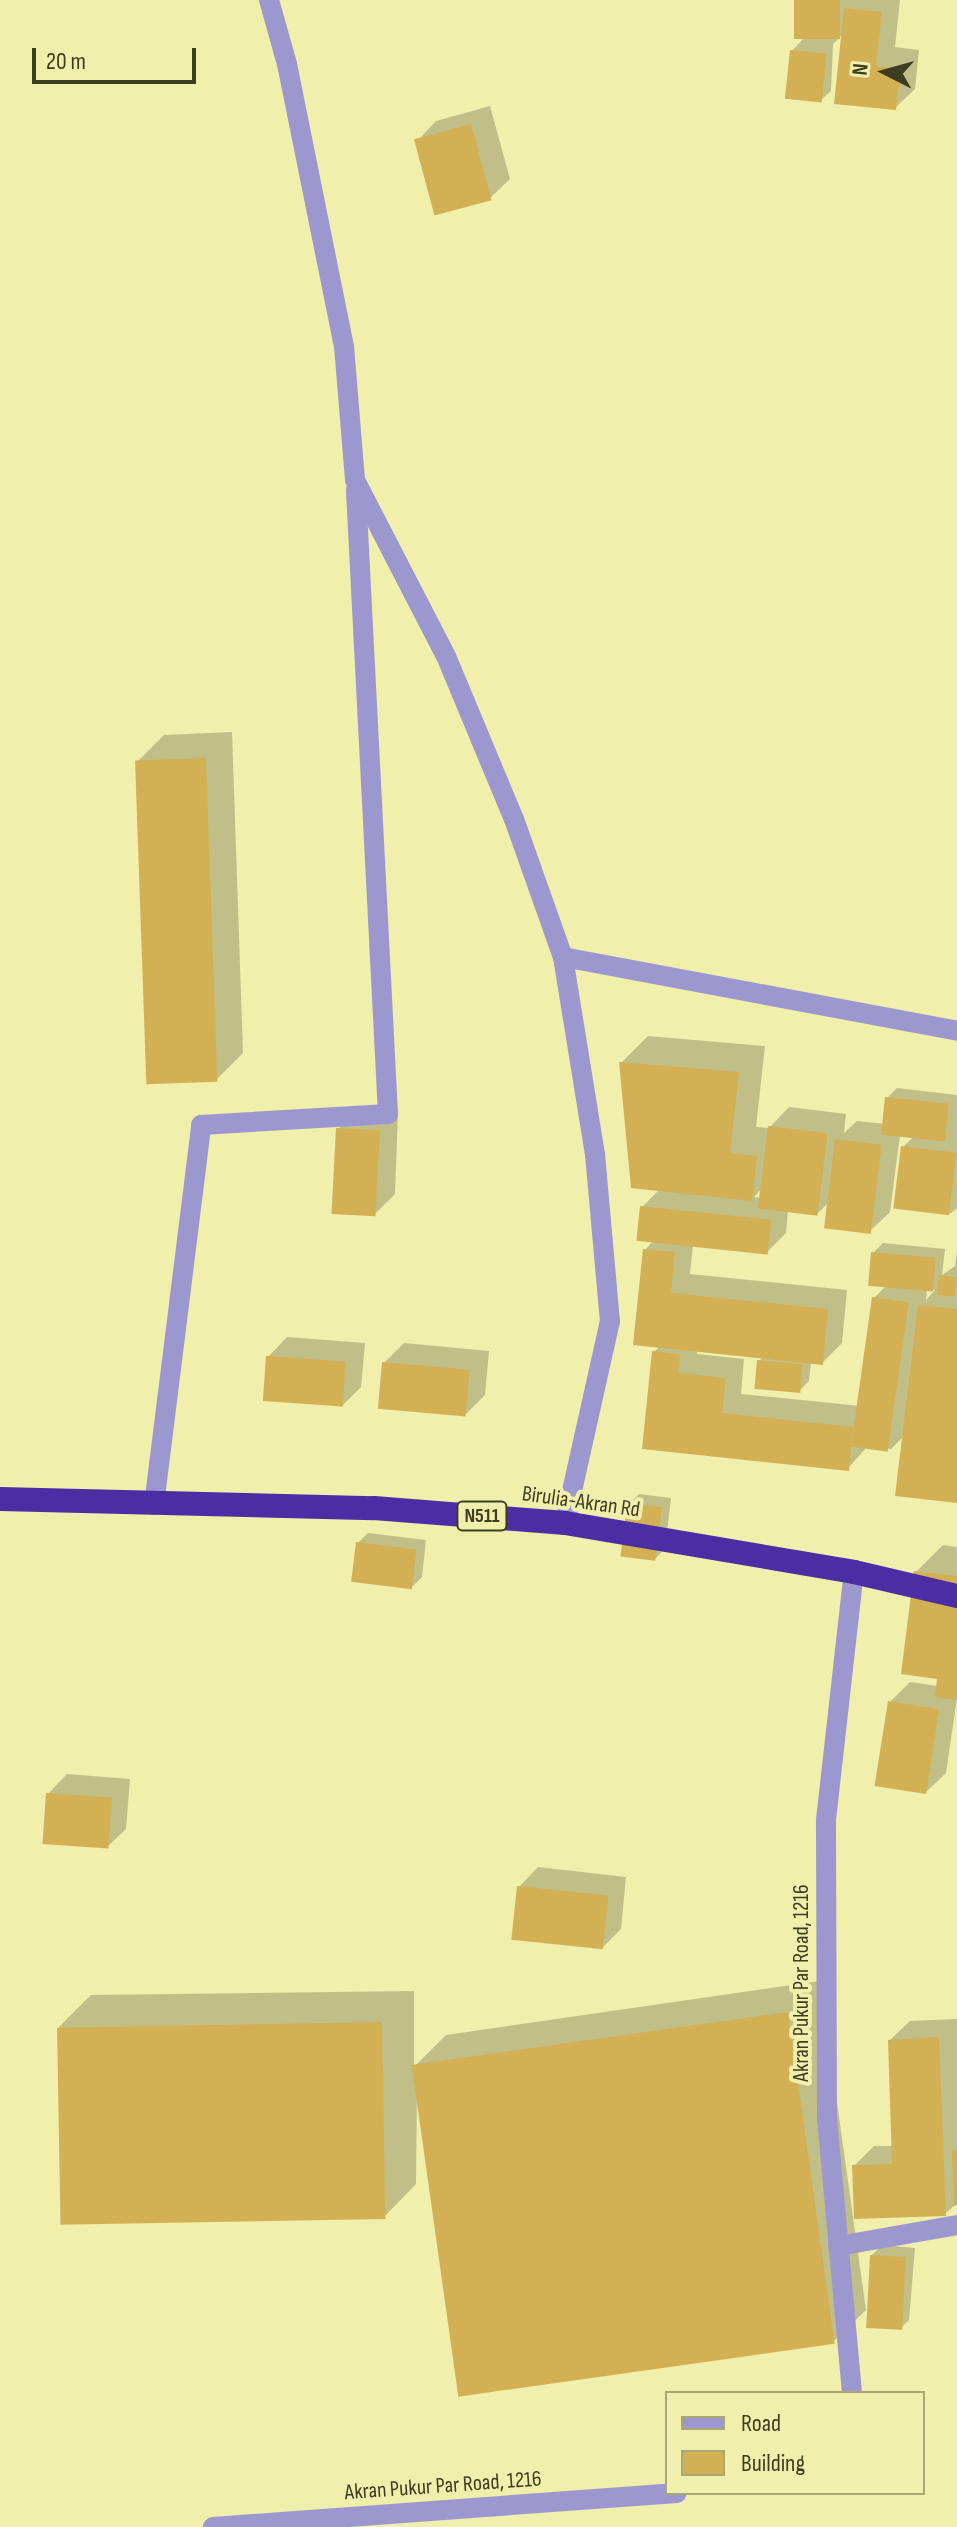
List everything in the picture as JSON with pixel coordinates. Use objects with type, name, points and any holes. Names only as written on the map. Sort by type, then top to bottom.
[{"type":"highway","name":"Birulia-Akran Rd","points":[[0,1499],[374,1508],[565,1523],[854,1572],[957,1596]]},
{"type":"street","points":[[154,1505],[201,1125],[388,1114],[355,480],[344,346],[287,64],[269,0]]},
{"type":"street","points":[[355,480],[446,656],[514,819],[563,957],[595,1154],[610,1321],[565,1523]]},
{"type":"street","points":[[563,957],[957,1031]]},
{"type":"street","name":"Akran Pukur Par Road, 1216","points":[[852,2391],[827,2120],[826,1820],[854,1572]]},
{"type":"street","points":[[838,2246],[957,2225]]},
{"type":"street","name":"Akran Pukur Par Road, 1216","points":[[213,2527],[665,2494]]},
{"type":"building","points":[[794,0],[840,0],[840,39],[794,39]]},
{"type":"building","points":[[844,8],[882,12],[876,66],[901,69],[896,110],[834,104]]},
{"type":"building","points":[[790,50],[827,54],[822,103],[785,99]]},
{"type":"building","points":[[471,124],[491,200],[434,216],[414,139]]},
{"type":"building","points":[[206,758],[217,1082],[146,1084],[135,760]]},
{"type":"building","points":[[619,1062],[739,1072],[730,1153],[757,1156],[752,1201],[631,1188]]},
{"type":"building","points":[[885,1097],[949,1104],[945,1141],[881,1135]]},
{"type":"building","points":[[768,1126],[828,1133],[817,1216],[758,1208]]},
{"type":"building","points":[[336,1128],[380,1130],[375,1216],[331,1214]]},
{"type":"building","points":[[835,1139],[882,1145],[871,1234],[824,1228]]},
{"type":"building","points":[[901,1146],[957,1153],[949,1215],[893,1209]]},
{"type":"building","points":[[640,1206],[771,1220],[768,1255],[636,1241]]},
{"type":"building","points":[[643,1249],[675,1252],[671,1293],[828,1309],[823,1365],[633,1345]]},
{"type":"building","points":[[871,1252],[936,1258],[933,1292],[868,1286]]},
{"type":"building","points":[[939,1275],[957,1277],[955,1297],[937,1295]]},
{"type":"building","points":[[872,1297],[909,1302],[888,1452],[851,1447]]},
{"type":"building","points":[[918,1305],[957,1309],[957,1503],[895,1496]]},
{"type":"building","points":[[652,1351],[680,1354],[678,1373],[726,1378],[722,1413],[853,1427],[849,1471],[642,1449]]},
{"type":"building","points":[[266,1356],[346,1362],[343,1406],[263,1401]]},
{"type":"building","points":[[757,1360],[803,1364],[800,1393],[754,1389]]},
{"type":"building","points":[[382,1362],[470,1370],[466,1416],[378,1409]]},
{"type":"building","points":[[627,1503],[662,1507],[655,1561],[620,1557]]},
{"type":"building","points":[[356,1542],[417,1549],[412,1589],[351,1582]]},
{"type":"building","points":[[914,1571],[957,1576],[957,1700],[935,1697],[937,1679],[901,1674]]},
{"type":"building","points":[[888,1701],[939,1709],[926,1794],[875,1786]]},
{"type":"building","points":[[46,1793],[112,1798],[108,1848],[42,1844]]},
{"type":"building","points":[[517,1886],[608,1896],[603,1949],[511,1940]]},
{"type":"building","points":[[788,2012],[835,2344],[458,2397],[412,2065]]},
{"type":"building","points":[[382,2022],[385,2219],[60,2225],[57,2028]]},
{"type":"building","points":[[939,2037],[946,2216],[854,2219],[852,2165],[892,2164],[888,2040]]},
{"type":"building","points":[[952,2150],[957,2150],[957,2205],[954,2206]]},
{"type":"building","points":[[870,2255],[906,2257],[902,2330],[866,2328]]}]
